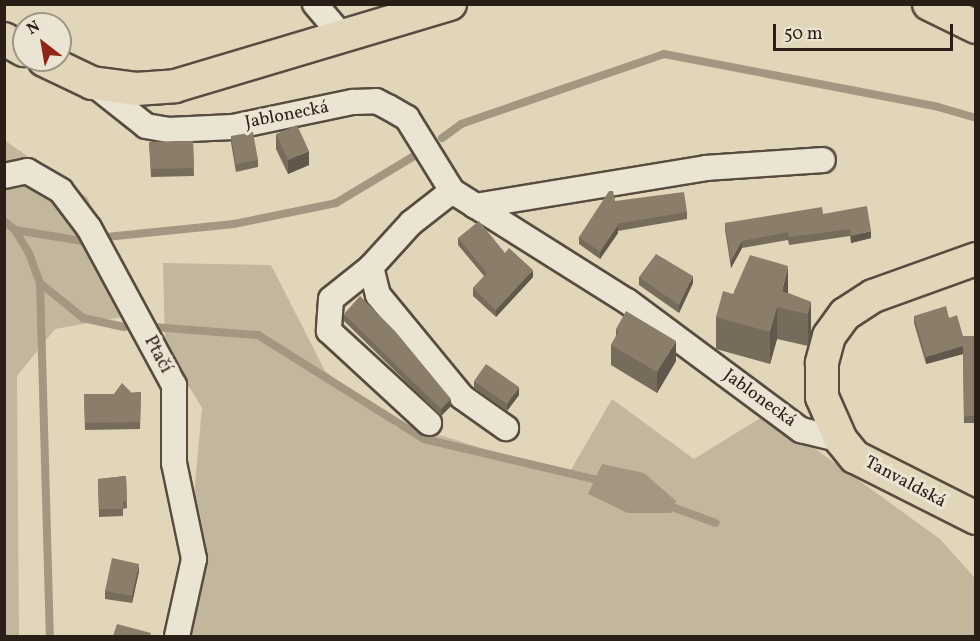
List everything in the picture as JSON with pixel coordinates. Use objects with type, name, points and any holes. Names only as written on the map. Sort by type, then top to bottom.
[{"type":"main road","name":"Jablonecká","points":[[69,72],[92,83],[136,89],[175,86],[450,4]]},
{"type":"main road","points":[[929,4],[975,27]]},
{"type":"main road","points":[[841,440],[822,397],[822,363],[829,336],[840,322],[873,296],[975,260]]},
{"type":"main road","name":"Tanvaldská","points":[[841,440],[855,457],[874,469],[975,518]]},
{"type":"street","points":[[315,4],[343,37]]},
{"type":"street","name":"Jablonecká","points":[[92,83],[146,126],[168,130],[233,127],[353,102],[376,101],[406,118],[452,191],[627,301],[801,430],[841,440]]},
{"type":"street","points":[[475,206],[705,168],[823,160]]},
{"type":"street","name":"Ptačí","points":[[4,176],[27,171],[61,191],[89,228],[174,385],[174,463],[194,559],[177,636]]},
{"type":"street","points":[[429,423],[329,331],[331,299],[371,267],[411,223],[452,191]]},
{"type":"street","points":[[371,267],[378,295],[462,397],[506,428]]},
{"type":"shaded area","points":[[4,140],[88,198],[128,316],[55,329],[17,376],[19,636],[4,636]]},
{"type":"shaded area","points":[[163,263],[271,265],[325,371],[396,427],[443,436],[568,475],[612,399],[694,459],[767,414],[940,539],[975,578],[975,636],[181,636],[202,408],[165,347]]},
{"type":"shaded area","points":[[602,464],[644,473],[676,501],[671,513],[628,513],[588,494]]},
{"type":"building","points":[[297,125],[309,151],[288,160],[276,134]]},
{"type":"building","points":[[253,132],[258,160],[236,164],[231,136]]},
{"type":"building","points":[[193,141],[194,168],[151,169],[149,142]]},
{"type":"building","points":[[609,191],[613,191],[615,201],[684,192],[687,212],[615,224],[618,225],[600,252],[579,237]]},
{"type":"building","points":[[867,206],[871,231],[851,236],[850,229],[789,237],[788,232],[742,241],[731,261],[725,223],[822,207],[823,214]]},
{"type":"building","points":[[479,221],[505,253],[509,248],[533,270],[496,310],[473,288],[487,273],[458,238]]},
{"type":"building","points":[[656,254],[693,276],[679,305],[639,277]]},
{"type":"building","points":[[750,255],[788,266],[782,291],[811,302],[808,314],[777,307],[770,332],[716,317],[723,291],[733,294]]},
{"type":"building","points":[[360,296],[395,331],[451,399],[441,409],[344,314]]},
{"type":"building","points":[[946,306],[949,318],[957,315],[963,336],[975,336],[975,416],[964,416],[963,346],[926,357],[914,316]]},
{"type":"building","points":[[626,311],[676,341],[657,372],[611,345],[619,331],[616,329]]},
{"type":"building","points":[[486,364],[519,387],[507,404],[474,381]]},
{"type":"building","points":[[122,383],[132,393],[141,392],[140,422],[85,423],[84,394],[114,394]]},
{"type":"building","points":[[126,476],[127,501],[123,501],[123,509],[99,509],[98,479]]},
{"type":"building","points":[[112,558],[139,564],[132,596],[105,591]]},
{"type":"building","points":[[117,624],[151,633],[150,636],[113,636]]},
{"type":"waterway","points":[[442,138],[461,124],[664,54],[938,107],[976,118]]},
{"type":"waterway","points":[[106,237],[234,224],[336,203],[421,152]]},
{"type":"waterway","points":[[4,221],[15,230],[82,241]]},
{"type":"waterway","points":[[15,230],[29,253],[40,283],[83,318],[124,327]]},
{"type":"waterway","points":[[40,283],[50,636]]},
{"type":"waterway","points":[[153,327],[258,335],[424,439],[601,481]]},
{"type":"waterway","points":[[664,504],[716,523]]}]
